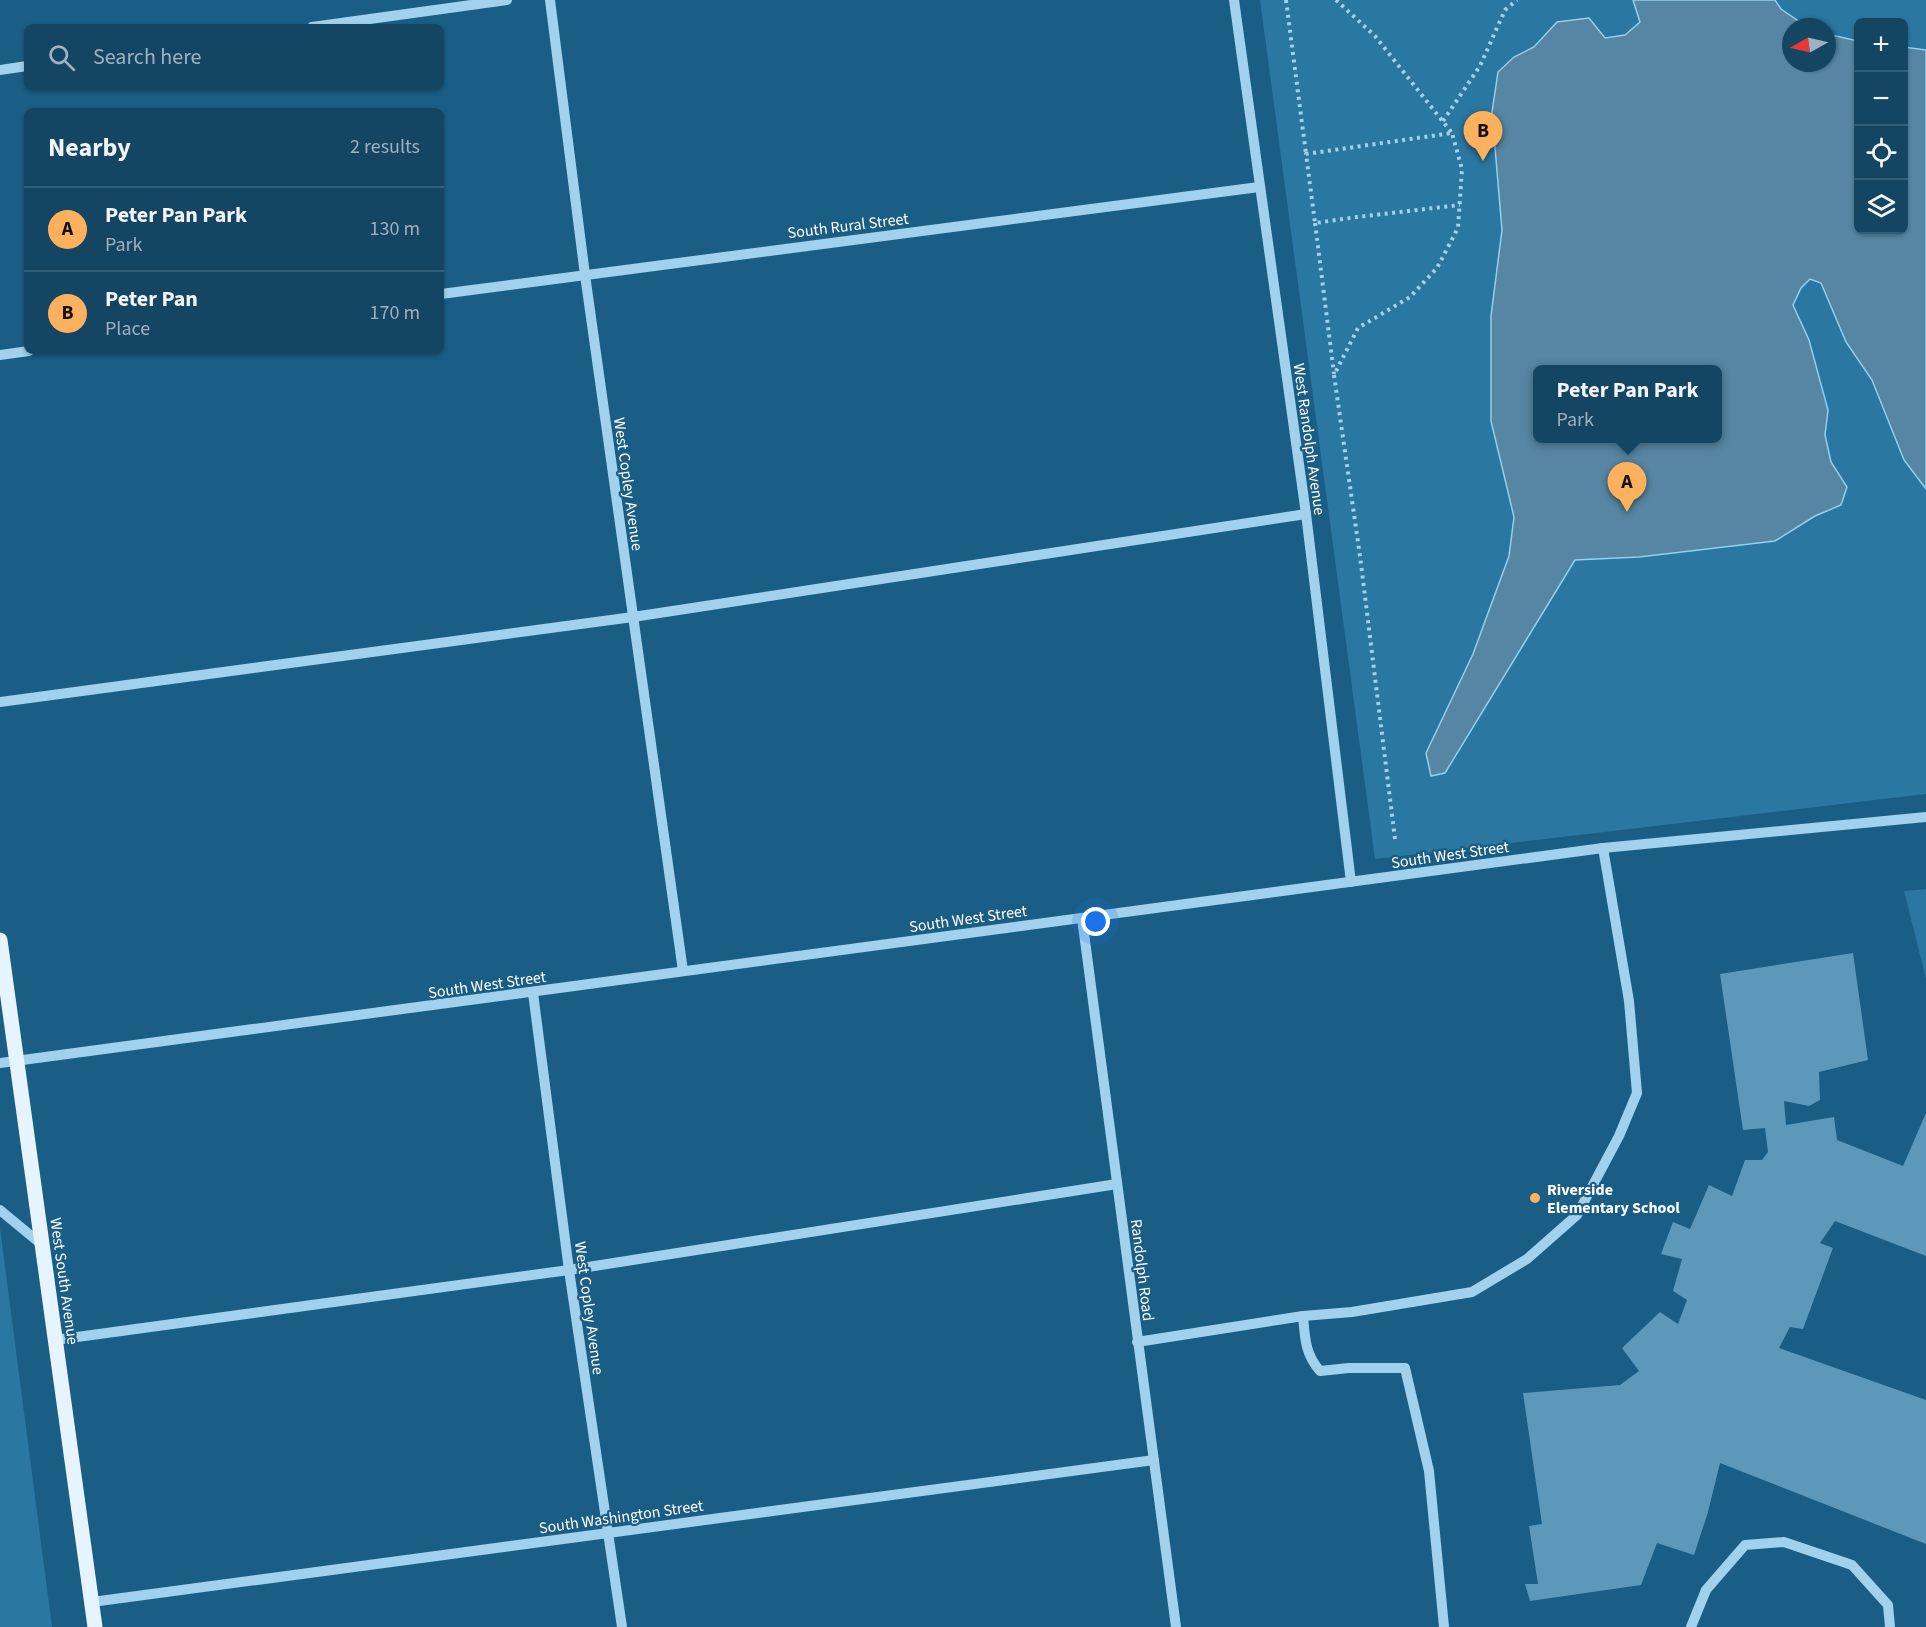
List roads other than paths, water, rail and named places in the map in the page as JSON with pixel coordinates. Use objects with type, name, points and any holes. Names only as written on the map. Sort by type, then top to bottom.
[{"type":"main road","name":"West South Avenue","points":[[0,940],[95,1627]]},
{"type":"street","points":[[334,24],[507,0]]},
{"type":"street","name":"West Copley Avenue","points":[[550,0],[585,275],[683,971]]},
{"type":"street","name":"West Randolph Avenue","points":[[1234,0],[1306,514],[1351,882]]},
{"type":"street","points":[[0,70],[24,66]]},
{"type":"street","name":"South Rural Street","points":[[444,294],[1259,187]]},
{"type":"street","points":[[0,355],[24,352]]},
{"type":"street","points":[[0,702],[633,617],[1306,514]]},
{"type":"street","name":"South West Street","points":[[0,1063],[1603,848],[1926,817]]},
{"type":"street","points":[[1137,1342],[1303,1316],[1352,1312],[1472,1292],[1527,1259],[1577,1215],[1619,1136],[1638,1093],[1629,1001],[1603,848]]},
{"type":"street","name":"Randolph Road","points":[[1082,918],[1176,1627]]},
{"type":"street","name":"West Copley Avenue","points":[[533,993],[569,1270],[622,1627]]},
{"type":"street","points":[[55,1340],[569,1270],[1117,1185]]},
{"type":"street","points":[[0,1209],[42,1244]]},
{"type":"street","points":[[1303,1316],[1311,1361],[1320,1371],[1348,1368],[1405,1368],[1430,1472],[1444,1627]]},
{"type":"street","name":"South Washington Street","points":[[92,1602],[1154,1460]]},
{"type":"street","points":[[1691,1627],[1706,1590],[1745,1545],[1784,1542],[1852,1565],[1888,1605],[1890,1627]]},
{"type":"place","name":"Peter Pan","points":[[1483,161]]},
{"type":"place","name":"Peter Pan Park","points":[[1627,512]]},
{"type":"place","name":"Riverside Elementary School","points":[[1535,1198]]}]
